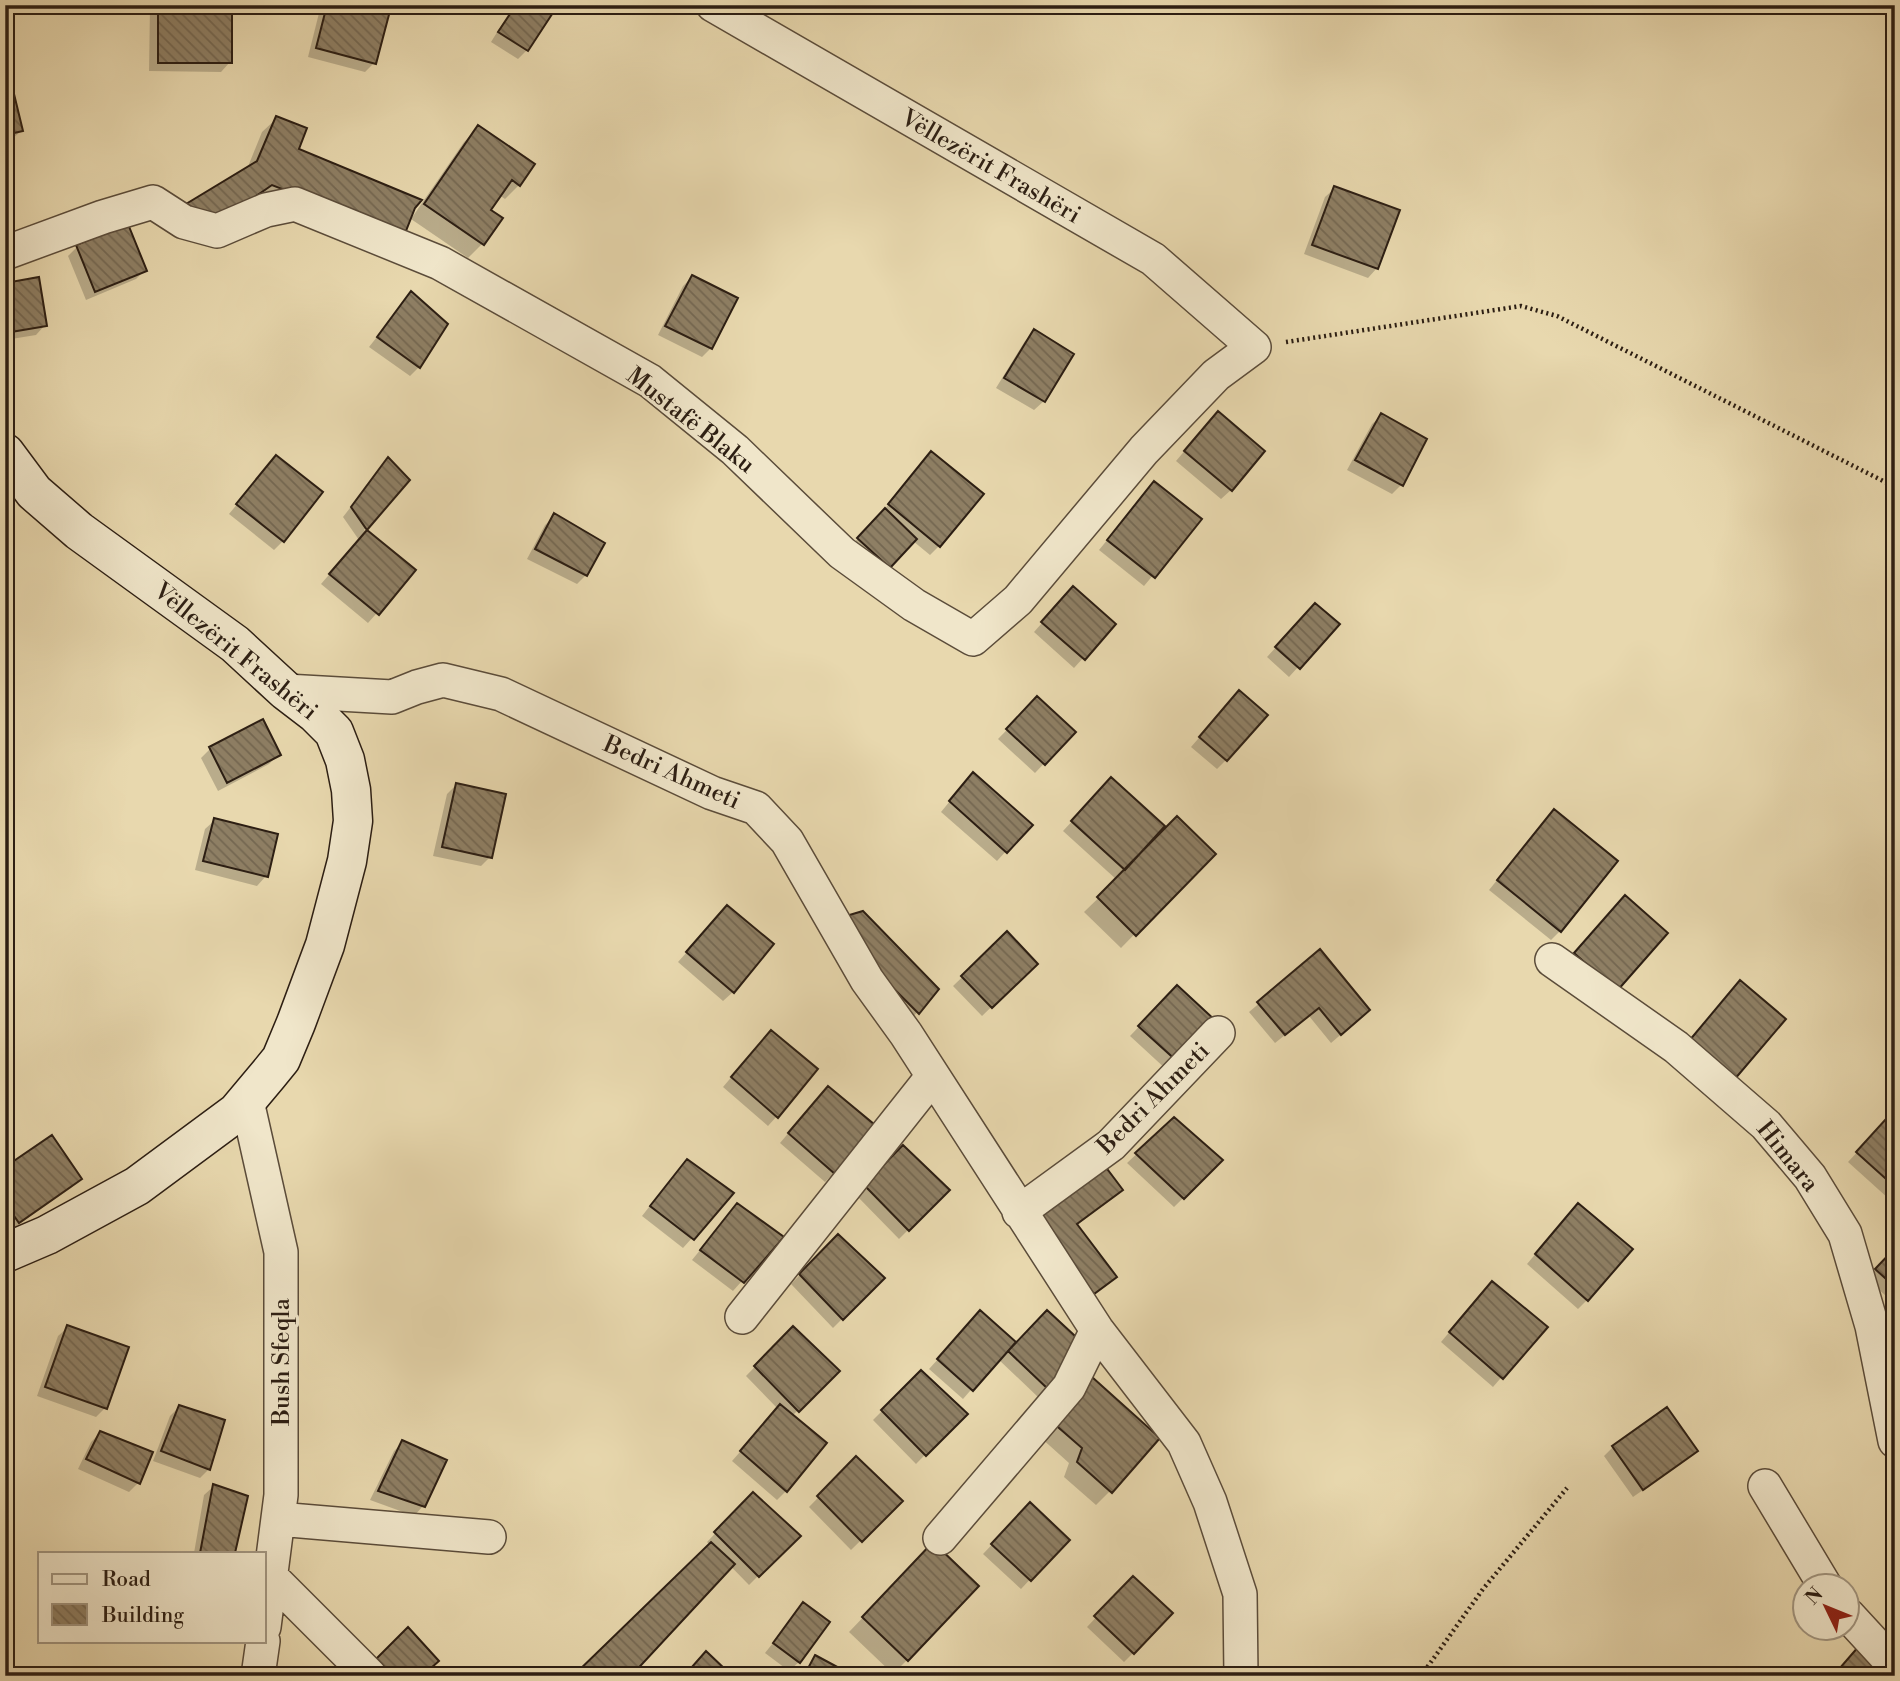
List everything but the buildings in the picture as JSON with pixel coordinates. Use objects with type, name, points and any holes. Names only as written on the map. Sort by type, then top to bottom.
[{"type":"street","name":"Vëllezërit Frashëri","points":[[713,5],[1153,260],[1254,347]]},
{"type":"street","name":"Mustafë Blaku","points":[[5,253],[103,217],[153,202],[184,222],[218,232],[266,210],[295,204],[440,263],[650,381],[735,450],[842,553],[914,605],[973,639],[1018,600],[1144,450],[1216,375],[1254,347]]},
{"type":"street","name":"Vëllezërit Frashëri","points":[[5,453],[34,492],[79,531],[235,644],[334,732],[345,760],[353,821],[347,861],[325,945],[281,1059],[237,1112],[137,1186],[47,1235],[5,1253]]},
{"type":"street","name":"Bedri Ahmeti","points":[[286,691],[392,698],[443,680],[501,694],[712,793],[756,808],[787,841],[867,980],[933,1076],[1097,1330],[1184,1443],[1210,1502],[1240,1594],[1241,1676]]},
{"type":"street","name":"Himara","points":[[1552,960],[1676,1047],[1766,1125],[1810,1177],[1845,1234],[1872,1326],[1895,1441]]},
{"type":"street","name":"Bedri Ahmeti","points":[[1019,1212],[1111,1144],[1218,1033]]},
{"type":"street","points":[[742,1317],[933,1076]]},
{"type":"street","name":"Bush Sfeqla","points":[[247,1101],[281,1252],[281,1495],[266,1610]]},
{"type":"street","points":[[940,1538],[1069,1387],[1097,1330]]},
{"type":"street","points":[[1765,1486],[1816,1572]]},
{"type":"street","points":[[278,1519],[489,1537]]},
{"type":"street","points":[[270,1576],[370,1676]]},
{"type":"street","points":[[1862,1631],[1895,1666]]},
{"type":"street","points":[[258,1676],[262,1642]]},
{"type":"path","points":[[1254,347],[1521,306],[1558,316],[1895,487]]},
{"type":"path","points":[[1421,1676],[1483,1589],[1567,1489]]}]
